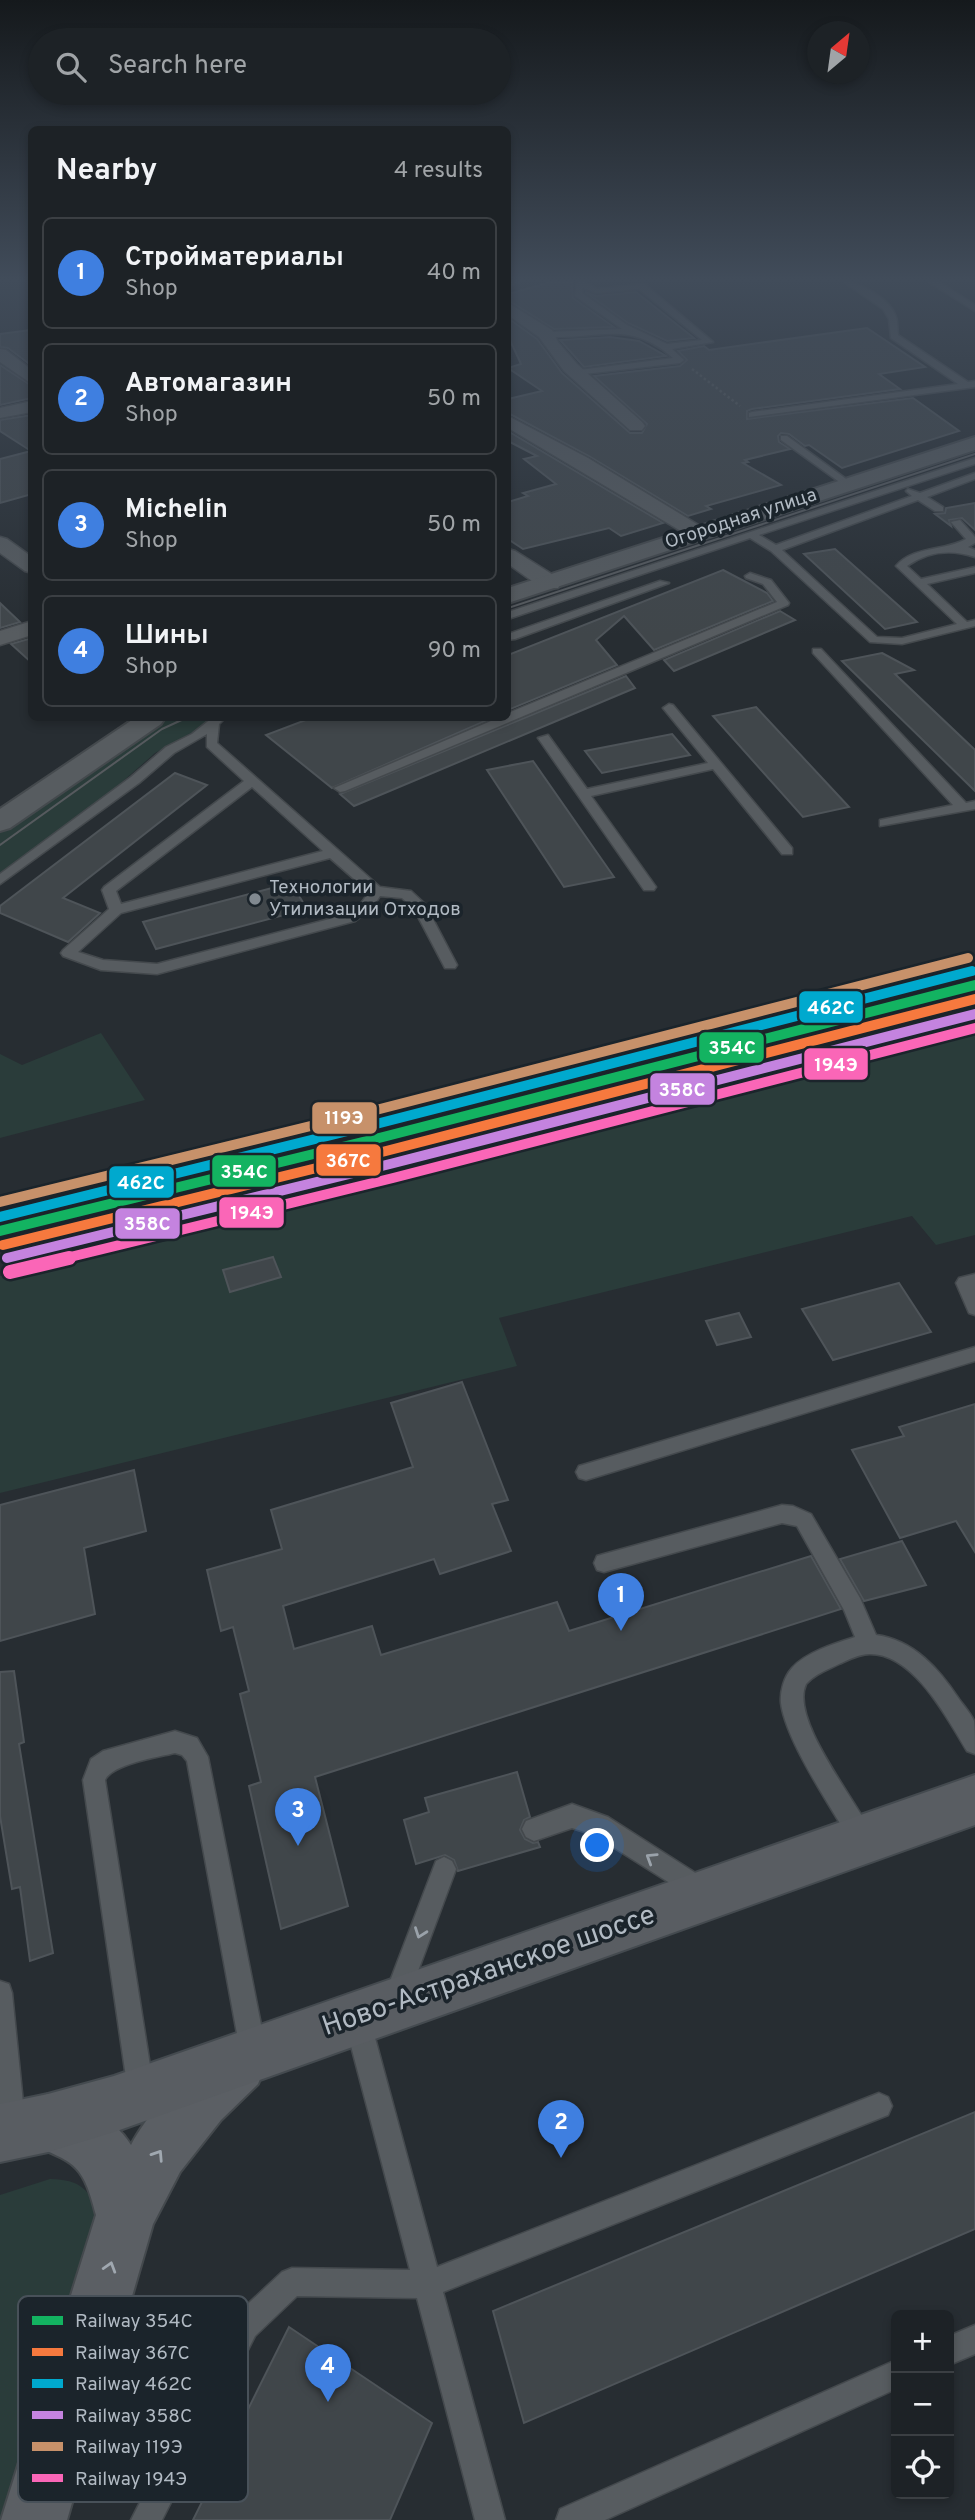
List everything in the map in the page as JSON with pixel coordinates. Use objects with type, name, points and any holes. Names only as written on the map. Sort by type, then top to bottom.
[{"type":"main road","name":"Ново-Астраханское шоссе","points":[[20,2128],[141,2095],[975,1800]]},
{"type":"main road","points":[[102,2296],[126,2215],[159,2151],[201,2100],[248,2058]]},
{"type":"main road","points":[[20,2128],[72,2128],[99,2147],[111,2163],[126,2215]]},
{"type":"main road","points":[[34,2520],[39,2502]]},
{"type":"street","points":[[608,400],[636,426]]},
{"type":"street","points":[[0,413],[28,407]]},
{"type":"street","points":[[511,423],[698,533]]},
{"type":"street","name":"Огородная улица","points":[[511,595],[975,443]]},
{"type":"street","points":[[0,543],[28,564]]},
{"type":"street","points":[[511,557],[550,583]]},
{"type":"street","points":[[0,638],[28,629]]},
{"type":"street","points":[[0,822],[148,721]]},
{"type":"lane","points":[[752,415],[864,400]]},
{"type":"lane","points":[[784,439],[848,484]]},
{"type":"lane","points":[[511,615],[975,461]]},
{"type":"lane","points":[[881,474],[939,509]]},
{"type":"lane","points":[[775,549],[975,476]]},
{"type":"lane","points":[[956,523],[972,540],[962,547],[902,563],[903,569],[918,583],[969,623]]},
{"type":"lane","points":[[751,534],[775,549],[874,640],[902,641],[969,623]]},
{"type":"lane","points":[[962,547],[975,554]]},
{"type":"lane","points":[[918,583],[975,570]]},
{"type":"lane","points":[[511,716],[784,603],[767,582],[750,576]]},
{"type":"lane","points":[[511,636],[664,583]]},
{"type":"lane","points":[[817,651],[969,807]]},
{"type":"lane","points":[[669,708],[787,851]]},
{"type":"lane","points":[[0,880],[135,780],[170,750],[195,737],[216,721]]},
{"type":"lane","points":[[217,721],[211,744],[376,891],[406,894],[420,907],[450,965]]},
{"type":"lane","points":[[340,788],[500,721]]},
{"type":"lane","points":[[544,738],[649,887]]},
{"type":"lane","points":[[583,794],[715,765]]},
{"type":"lane","points":[[116,910],[109,890],[252,781]]},
{"type":"lane","points":[[885,823],[969,807]]},
{"type":"lane","points":[[333,853],[116,910],[68,953],[101,965],[157,969],[350,918],[366,905],[376,891]]},
{"type":"lane","points":[[975,1281],[965,1283],[975,1308]]},
{"type":"lane","points":[[586,1472],[975,1354]]},
{"type":"lane","points":[[604,1563],[782,1514],[793,1515],[804,1520],[853,1605],[869,1644]]},
{"type":"lane","points":[[863,1840],[807,1739],[792,1704],[794,1684],[802,1669],[869,1644],[886,1646],[903,1653],[923,1671],[949,1702],[975,1743]]},
{"type":"lane","points":[[141,2095],[94,1780],[99,1767],[111,1759],[175,1742],[189,1746],[197,1757],[248,2058]]},
{"type":"lane","points":[[534,1829],[572,1816],[600,1825],[709,1895]]},
{"type":"lane","points":[[444,1869],[375,2013],[429,2284],[490,2520]]},
{"type":"lane","points":[[0,1993],[20,2128]]},
{"type":"lane","points":[[248,2323],[292,2282],[429,2284],[879,2106]]},
{"type":"lane","points":[[954,2349],[975,2339]]},
{"type":"lane","points":[[571,2520],[891,2376]]},
{"type":"lane","points":[[146,2520],[155,2502]]},
{"type":"path","points":[[732,400],[752,415]]},
{"type":"shaded area","points":[[159,721],[207,721],[202,727],[155,753],[96,805],[0,874],[0,831],[115,749]]},
{"type":"shaded area","points":[[975,1024],[975,1235],[936,1245],[912,1216],[499,1318],[517,1366],[0,1493],[0,1276],[186,1221]]},
{"type":"shaded area","points":[[101,1033],[145,1100],[0,1138],[0,1054],[22,1065]]},
{"type":"shaded area","points":[[50,2179],[69,2181],[82,2187],[102,2213],[77,2296],[18,2296],[18,2490],[9,2520],[0,2520],[0,2195]]},
{"type":"building","points":[[0,400],[25,400],[0,405]]},
{"type":"building","points":[[511,400],[592,400],[630,433],[642,433],[647,424],[620,400],[822,400],[752,409],[747,411],[747,419],[915,400],[959,431],[842,468],[809,445],[805,446],[789,434],[781,433],[778,436],[779,442],[790,449],[745,460],[748,462],[743,463],[781,485],[706,506],[711,509],[688,516],[589,456],[511,415]]},
{"type":"building","points":[[28,416],[28,449],[0,431],[0,420]]},
{"type":"building","points":[[511,433],[663,523],[621,536],[609,528],[523,549],[511,541],[511,501],[528,496],[523,493],[556,484],[524,459],[537,456],[511,443]]},
{"type":"building","points":[[28,452],[28,495],[0,503],[0,459]]},
{"type":"building","points":[[975,503],[975,530],[962,518],[949,520],[951,526],[935,514],[945,513],[946,508]]},
{"type":"building","points":[[835,549],[917,622],[885,629],[804,554]]},
{"type":"building","points":[[723,570],[767,593],[773,601],[654,650],[624,616],[596,640],[617,665],[511,709],[511,654]]},
{"type":"building","points":[[0,603],[20,622],[0,628]]},
{"type":"building","points":[[780,611],[795,620],[674,671],[664,660]]},
{"type":"building","points":[[28,639],[28,659],[11,644]]},
{"type":"building","points":[[882,653],[914,670],[895,674],[975,750],[975,791],[842,661]]},
{"type":"building","points":[[626,676],[635,688],[354,806],[340,794]]},
{"type":"building","points":[[756,707],[849,807],[803,817],[713,716]]},
{"type":"building","points":[[303,721],[485,721],[332,788],[266,735]]},
{"type":"building","points":[[672,734],[690,755],[602,773],[585,751]]},
{"type":"building","points":[[533,761],[614,877],[564,887],[487,770]]},
{"type":"building","points":[[175,773],[207,785],[63,898],[100,913],[68,942],[0,913],[0,906]]},
{"type":"building","points":[[291,883],[307,909],[156,949],[143,922]]},
{"type":"building","points":[[273,1257],[281,1277],[230,1292],[223,1270]]},
{"type":"building","points":[[899,1283],[931,1332],[833,1360],[802,1309]]},
{"type":"building","points":[[739,1313],[751,1337],[717,1345],[706,1321]]},
{"type":"building","points":[[462,1382],[508,1500],[492,1504],[511,1551],[440,1574],[434,1559],[283,1606],[294,1649],[372,1626],[381,1655],[557,1602],[569,1631],[811,1556],[841,1609],[315,1777],[348,1906],[281,1929],[249,1786],[261,1782],[240,1694],[249,1691],[233,1627],[221,1631],[207,1570],[282,1549],[271,1510],[413,1467],[391,1403]]},
{"type":"building","points":[[975,1404],[975,1552],[956,1521],[900,1538],[852,1450],[904,1436],[899,1427]]},
{"type":"building","points":[[134,1470],[146,1531],[84,1548],[95,1614],[0,1641],[0,1505]]},
{"type":"building","points":[[902,1541],[926,1585],[864,1601],[840,1559]]},
{"type":"building","points":[[14,1671],[24,1742],[19,1744],[53,1953],[30,1961],[20,1887],[12,1889],[0,1816],[0,1672]]},
{"type":"building","points":[[517,1772],[530,1817],[524,1820],[520,1830],[525,1839],[538,1842],[540,1847],[458,1871],[454,1860],[445,1855],[416,1864],[404,1820],[429,1812],[425,1798]]},
{"type":"building","points":[[975,2112],[975,2229],[524,2423],[493,2311]]},
{"type":"building","points":[[289,2327],[432,2423],[390,2520],[193,2520],[202,2502],[248,2502],[248,2409]]},
{"type":"tram line","points":[[511,607],[975,454]]},
{"type":"tram line","points":[[0,845],[162,729],[179,721]]},
{"type":"rail line","name":"119Э","points":[[0,1202],[376,1110],[968,958]]},
{"type":"rail line","name":"462С","points":[[0,1217],[380,1123],[972,971]]},
{"type":"rail line","name":"354С","points":[[0,1231],[383,1137],[975,985]]},
{"type":"rail line","name":"367С","points":[[3,1245],[386,1151],[975,999]]},
{"type":"rail line","name":"358С","points":[[7,1258],[390,1164],[975,1014]]},
{"type":"rail line","name":"194Э","points":[[10,1272],[393,1178],[975,1028]]},
{"type":"place","name":"Технологии Утилизации Отходов","points":[[255,899]]},
{"type":"place","name":"Стройматериалы","points":[[621,1631]]},
{"type":"place","name":"Michelin","points":[[298,1846]]},
{"type":"place","name":"Автомагазин","points":[[561,2158]]},
{"type":"place","name":"Шины","points":[[328,2402]]}]
